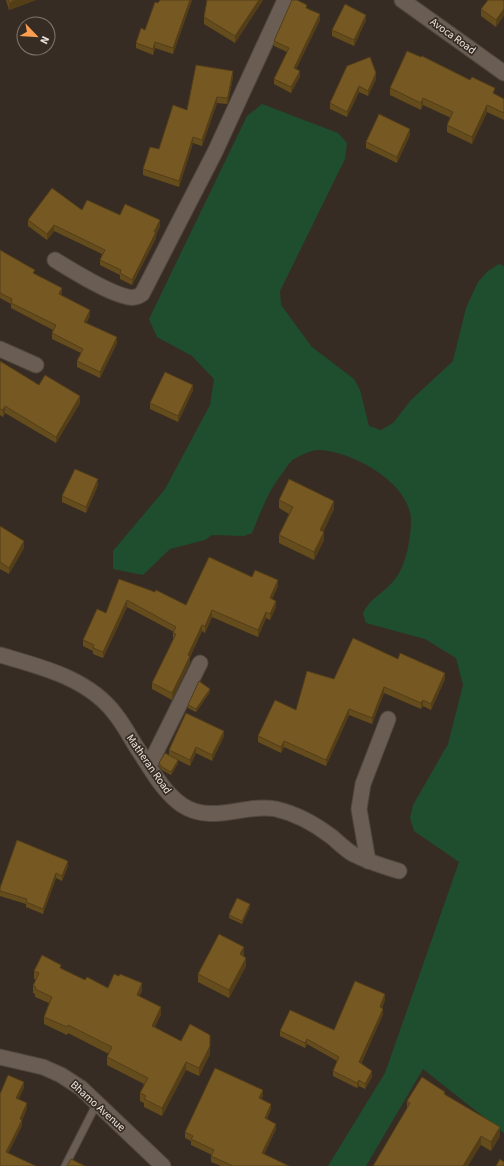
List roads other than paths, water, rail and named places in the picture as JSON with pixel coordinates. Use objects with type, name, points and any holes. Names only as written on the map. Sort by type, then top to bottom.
[{"type":"street","points":[[55,260],[78,274],[121,295],[133,297],[142,294],[215,152],[285,0]]},
{"type":"street","name":"Avoca Road","points":[[402,0],[504,73]]},
{"type":"street","points":[[0,349],[36,365]]},
{"type":"street","name":"Matheran Road","points":[[0,655],[64,676],[82,685],[102,700],[116,714],[149,766],[171,796],[183,806],[196,811],[213,814],[274,809],[296,814],[320,828],[352,854],[399,871]]},
{"type":"street","points":[[149,766],[200,662]]},
{"type":"street","points":[[368,861],[359,809],[363,784],[388,720]]},
{"type":"street","name":"Bhamo Avenue","points":[[0,1057],[43,1067],[62,1075],[81,1088],[163,1166]]},
{"type":"lane","points":[[65,1166],[96,1103]]}]
